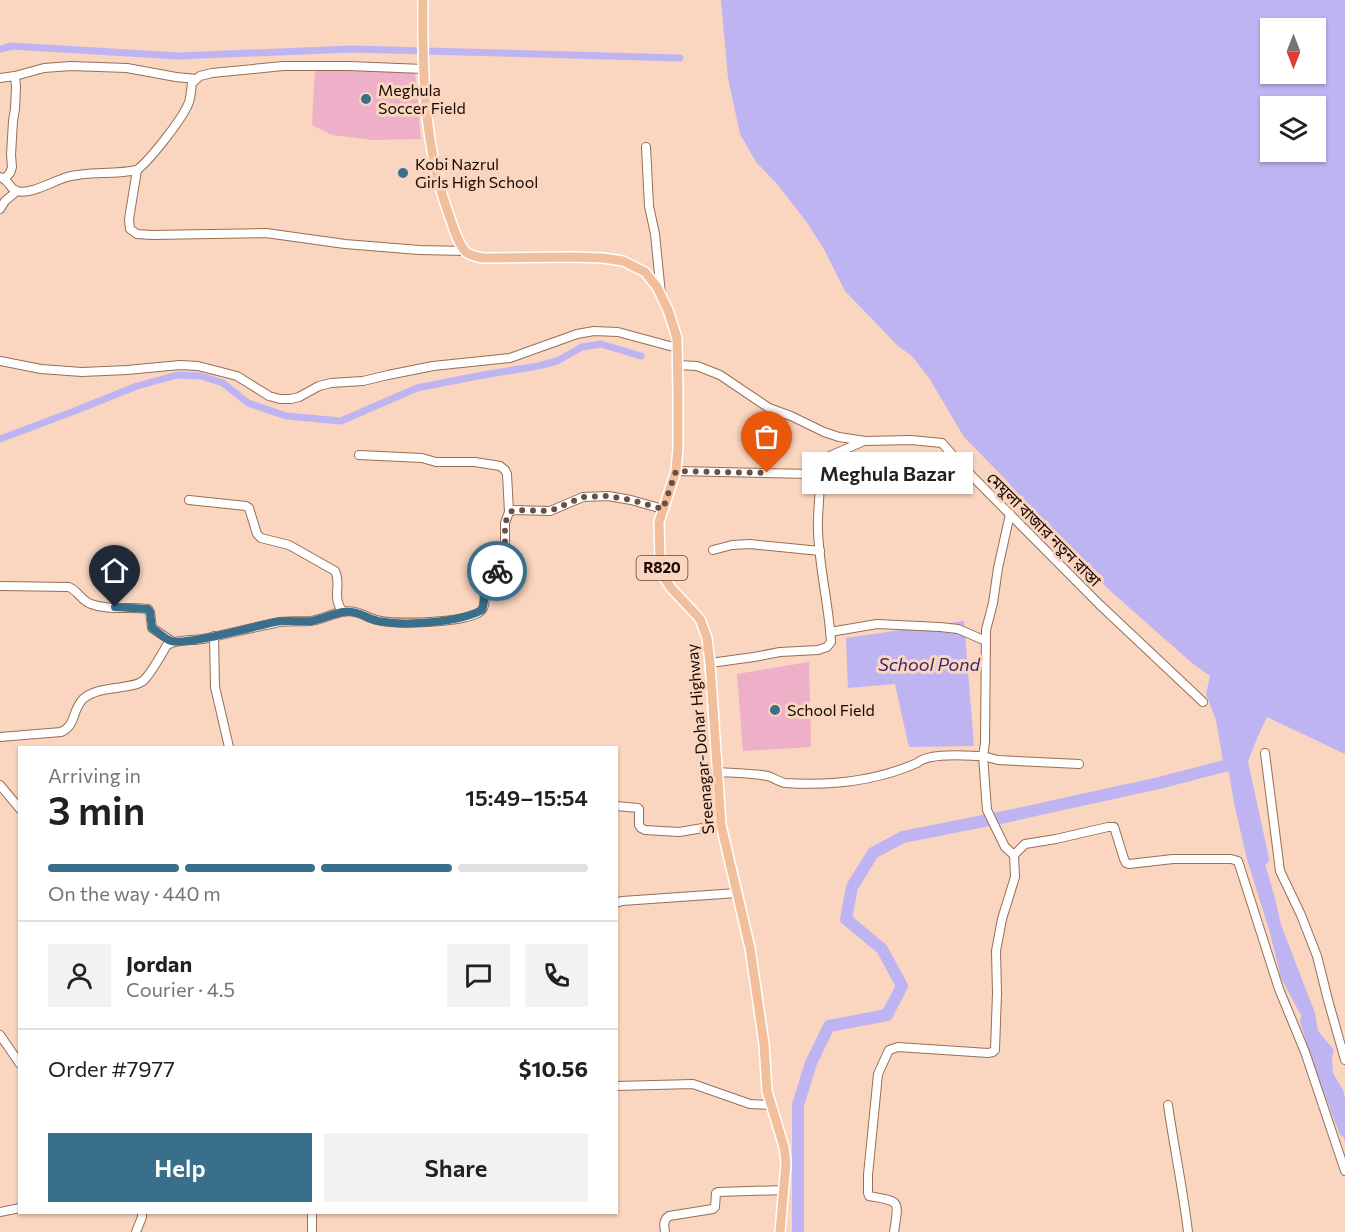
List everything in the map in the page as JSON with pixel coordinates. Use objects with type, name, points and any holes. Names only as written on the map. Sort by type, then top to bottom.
[{"type":"main road","points":[[423,0],[424,98],[431,151],[442,196],[465,251]]},
{"type":"main road","name":"Sreenagar-Dohar Highway","points":[[465,251],[472,256],[483,258],[572,257],[623,261],[645,272],[657,287],[668,310],[677,348],[678,448],[676,471],[659,522],[660,561],[663,576],[700,619],[707,638],[721,825],[750,948],[764,1044],[766,1086],[784,1147],[786,1163],[780,1232]]},
{"type":"street","points":[[0,78],[44,68],[88,66],[126,68],[176,78],[196,79]]},
{"type":"street","points":[[423,66],[283,66],[223,71],[201,76],[192,83],[190,100],[180,118],[137,170],[129,219],[130,229],[137,234],[152,235],[266,233],[345,244],[465,251]]},
{"type":"street","points":[[15,76],[15,109],[10,155],[12,167],[10,173],[2,178],[9,182],[12,188],[17,191],[31,191],[71,176],[137,170]]},
{"type":"street","points":[[646,147],[649,206],[655,234],[661,295]]},
{"type":"street","points":[[0,209],[5,201],[17,191]]},
{"type":"street","points":[[0,360],[41,369],[82,372],[180,365],[198,366],[237,376],[269,396],[291,399],[331,383],[363,381],[433,366],[510,358],[563,339],[594,331],[618,332],[677,348]]},
{"type":"street","name":"মেঘুলা বাজার নতুন রাস্তা","points":[[678,365],[697,366],[720,375],[769,408],[839,437],[865,441],[911,440],[942,443],[1099,604],[1203,702]]},
{"type":"street","points":[[710,663],[780,651],[818,650],[827,647],[831,642],[818,530],[819,465],[823,459],[865,441]]},
{"type":"street","points":[[0,737],[65,731],[73,722],[76,707],[84,699],[93,692],[138,684],[144,679],[167,645],[173,642],[197,640],[276,622],[312,621],[343,612],[360,613],[375,620],[390,623],[421,623],[467,616],[482,610],[486,579],[505,561],[505,523],[510,512],[505,470],[500,466],[475,462],[435,462],[422,458],[359,455]]},
{"type":"street","points":[[676,471],[812,474],[819,478]]},
{"type":"street","points":[[510,512],[519,509],[550,511],[583,497],[608,496],[663,509]]},
{"type":"street","points":[[189,500],[249,508],[257,534],[261,538],[289,544],[335,572],[338,578],[336,597],[339,608],[343,612]]},
{"type":"street","points":[[894,1232],[898,1209],[895,1202],[869,1196],[868,1193],[878,1074],[889,1050],[898,1047],[988,1053],[995,1050],[996,951],[1002,919],[1015,877],[1014,855],[1005,847],[987,810],[983,756],[986,630],[1010,514]]},
{"type":"street","points":[[713,550],[732,545],[750,544],[820,551]]},
{"type":"street","points":[[0,586],[69,587],[75,589],[88,603],[107,609],[115,607],[148,609],[152,628],[173,642]]},
{"type":"street","points":[[830,632],[877,624],[940,627],[958,629],[986,641]]},
{"type":"street","points":[[214,636],[215,687],[229,746]]},
{"type":"street","points":[[1265,753],[1280,871],[1317,956],[1345,1060]]},
{"type":"street","points":[[717,772],[766,776],[781,783],[818,784],[882,777],[931,757],[983,756],[998,760],[1078,764]]},
{"type":"street","points":[[0,785],[18,807]]},
{"type":"street","points":[[618,806],[638,808],[639,825],[645,830],[679,832],[721,825]]},
{"type":"street","points":[[1014,855],[1025,844],[1114,827],[1124,859],[1129,864],[1173,860],[1231,859],[1238,861],[1279,988],[1305,1052],[1345,1171]]},
{"type":"street","points":[[618,902],[737,893]]},
{"type":"street","points":[[0,1035],[18,1061]]},
{"type":"street","points":[[618,1086],[693,1084],[750,1104],[771,1105]]},
{"type":"street","points":[[1168,1105],[1188,1232]]},
{"type":"street","points":[[665,1232],[664,1224],[669,1216],[713,1209],[718,1191],[783,1190]]},
{"type":"street","points":[[0,1212],[18,1208]]},
{"type":"street","points":[[136,1232],[142,1214]]},
{"type":"street","points":[[312,1214],[312,1232]]},
{"type":"shaded area","name":"Meghula Soccer Field","points":[[315,68],[415,72],[421,139],[373,140],[332,135],[312,125]]},
{"type":"shaded area","name":"School Field","points":[[809,662],[811,747],[743,751],[737,674]]},
{"type":"water","points":[[721,0],[1345,0],[1345,754],[1267,717],[1244,772],[1246,792],[1281,925],[1315,1013],[1318,1031],[1334,1050],[1333,1073],[1345,1097],[1345,1143],[1339,1116],[1309,1030],[1281,978],[1247,859],[1229,773],[1223,761],[1216,720],[1206,694],[1210,676],[1115,595],[1028,513],[1009,483],[964,437],[929,378],[912,356],[898,346],[845,291],[825,251],[808,224],[778,185],[756,162],[740,134],[728,78]]},
{"type":"water","name":"School Pond","points":[[964,621],[974,746],[909,747],[895,684],[848,688],[846,638]]},
{"type":"waterway","points":[[0,49],[12,46],[178,56],[352,49],[680,58]]},
{"type":"waterway","points":[[0,439],[137,386],[177,375],[201,376],[223,383],[248,403],[286,416],[341,421],[417,388],[538,366],[557,361],[582,347],[601,344],[641,356]]},
{"type":"waterway","points":[[1242,756],[1263,859]]},
{"type":"waterway","points":[[798,1232],[798,1105],[811,1063],[829,1026],[887,1015],[902,986],[882,949],[846,919],[852,887],[873,853],[903,837],[1159,783],[1240,762]]},
{"type":"waterway","points":[[1306,1021],[1345,1131]]},
{"type":"way so far","points":[[497,571],[505,561],[507,515],[514,510],[550,511],[583,497],[608,496],[663,509],[676,471],[767,473]]},
{"type":"place","name":"Meghula Soccer Field","points":[[366,99]]},
{"type":"place","name":"Kobi Nazrul Girls High School","points":[[403,173]]},
{"type":"place","name":"Meghula Bazar","points":[[767,473]]},
{"type":"place","name":"School Field","points":[[775,710]]},
{"type":"route","points":[[115,607],[148,609],[152,628],[173,642],[197,640],[276,622],[312,621],[343,612],[360,613],[375,620],[390,623],[421,623],[467,616],[482,610],[486,579],[497,571]]}]
